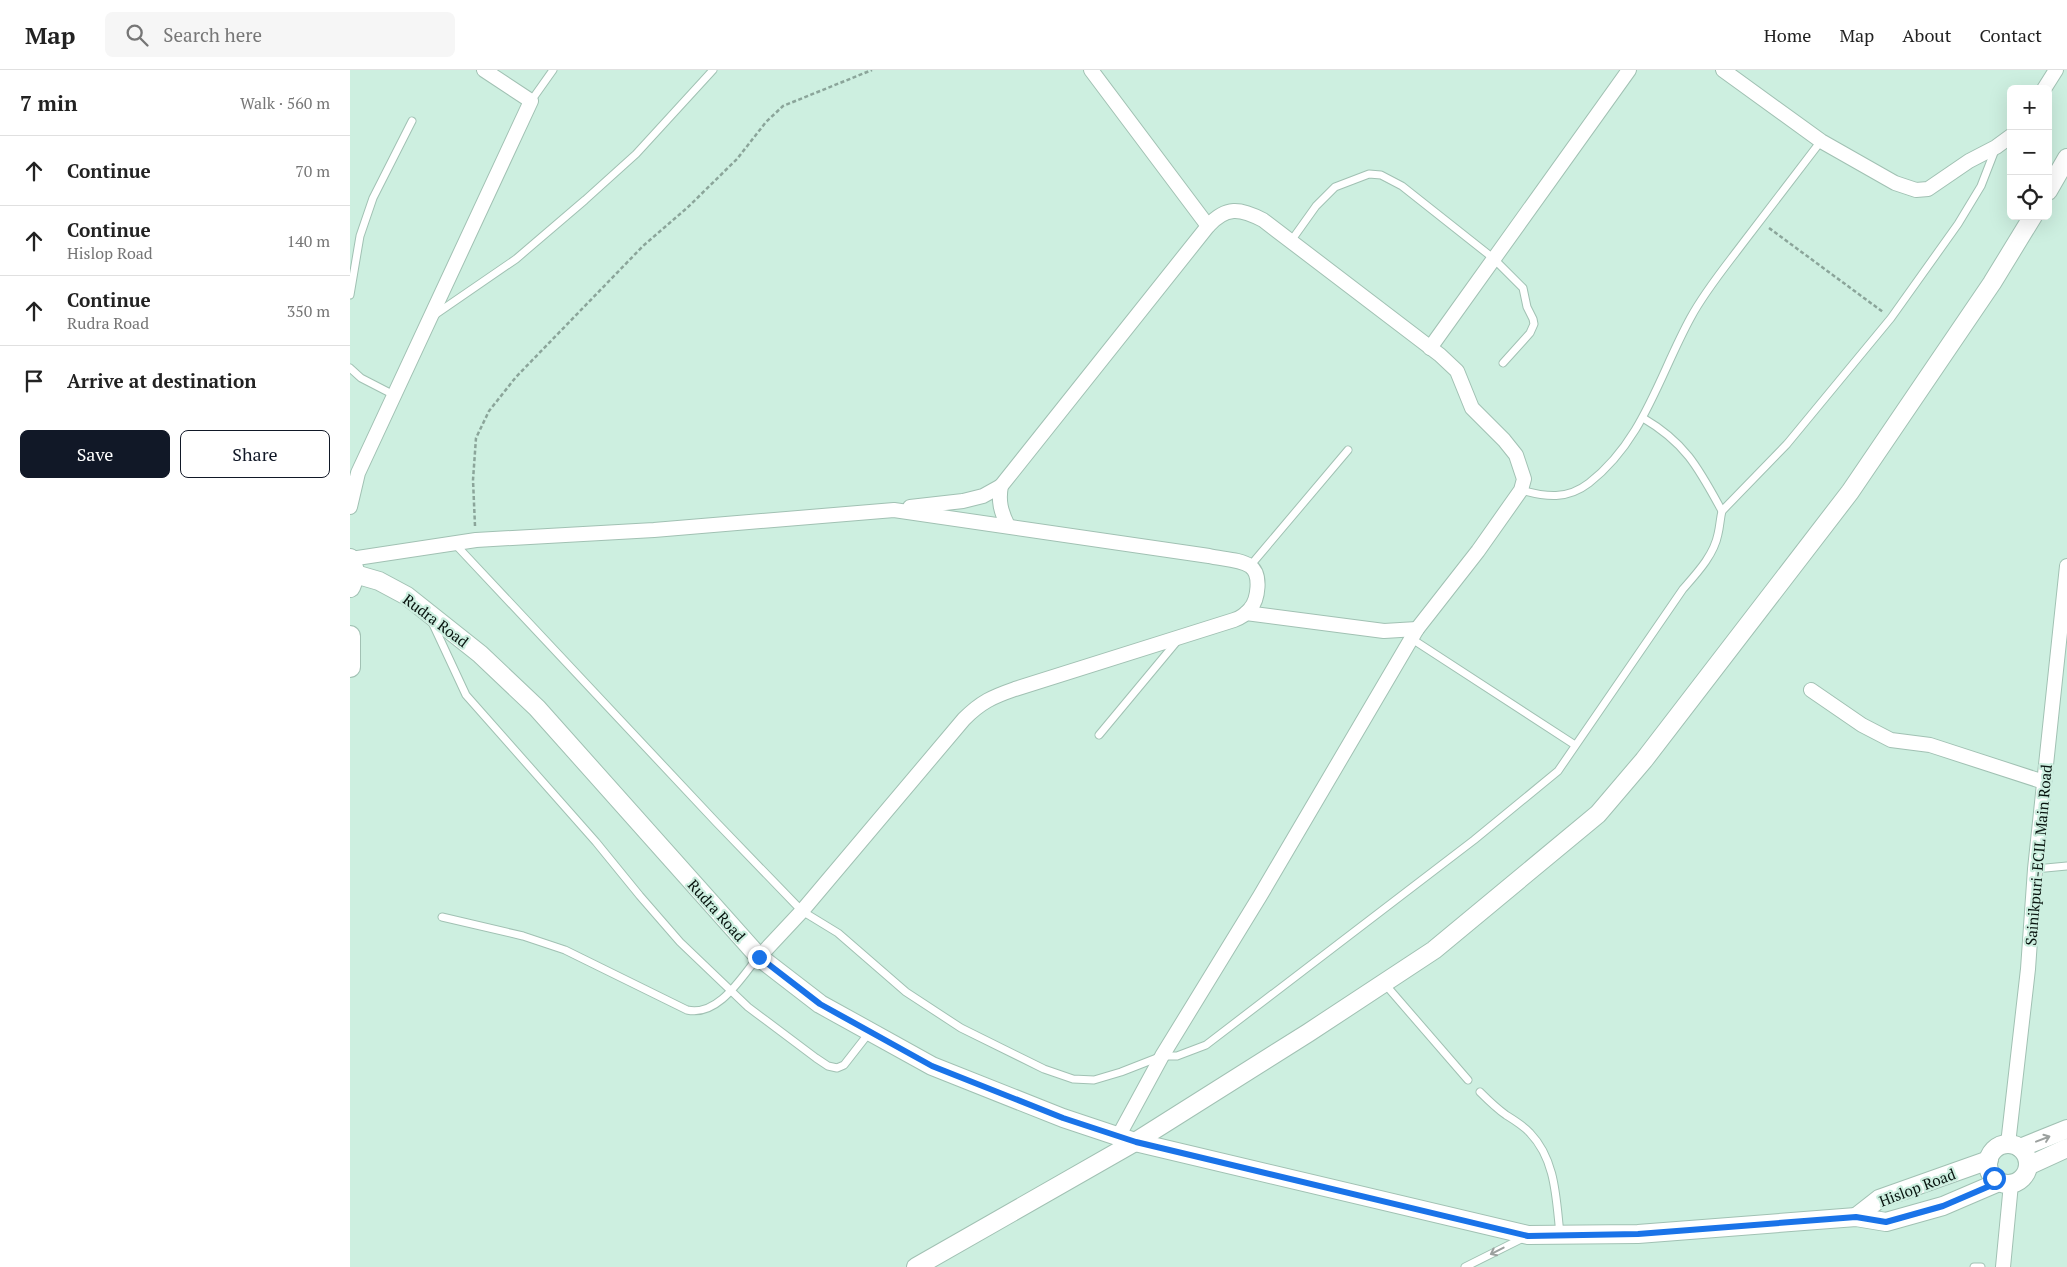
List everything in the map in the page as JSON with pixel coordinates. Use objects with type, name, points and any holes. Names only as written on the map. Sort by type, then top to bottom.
[{"type":"main road","points":[[350,636],[350,667]]},
{"type":"street","points":[[350,507],[358,473],[531,101],[484,70]]},
{"type":"street","points":[[1091,70],[1208,226]]},
{"type":"street","points":[[1430,348],[1629,70]]},
{"type":"street","points":[[1722,70],[1744,88],[1821,141],[1895,183],[1916,190],[1928,189],[2007,139]]},
{"type":"street","points":[[2047,85],[2056,70]]},
{"type":"street","points":[[2052,184],[2067,158]]},
{"type":"street","points":[[351,570],[476,540],[654,530],[894,510],[962,501],[983,496],[1001,486],[1217,216],[1237,210],[1247,212],[1263,220],[1457,370],[1472,408],[1516,455],[1524,480],[1521,490],[1478,551],[1414,634],[1260,896],[1162,1056],[1118,1137]]},
{"type":"street","points":[[916,1267],[1136,1142],[1434,950],[1598,814],[1644,760],[1850,492],[1992,283],[2031,220]]},
{"type":"street","points":[[1001,486],[999,496],[1002,513],[1008,526]]},
{"type":"street","points":[[759,957],[802,911],[978,704],[996,695],[1234,620],[1251,608],[1257,587],[1257,576],[1250,566],[1209,556],[894,510]]},
{"type":"street","name":"Sainikpuri-ECIL Main Road","points":[[2014,1146],[2035,869],[2044,782],[2063,645],[2067,566]]},
{"type":"street","name":"Rudra Road","points":[[351,570],[379,581],[407,596],[480,654],[537,708],[759,957],[820,1004],[932,1066],[1063,1118],[1118,1137],[1528,1236]]},
{"type":"street","points":[[1246,613],[1414,634]]},
{"type":"street","points":[[1812,690],[1862,725],[1891,740],[1930,744],[2044,782]]},
{"type":"street","points":[[2005,1183],[1990,1173],[1989,1160],[1996,1149],[2014,1146],[2067,1130]]},
{"type":"street","points":[[2014,1146],[2025,1153],[2028,1166]]},
{"type":"street","points":[[1528,1236],[1647,1233],[1856,1217],[1886,1222],[1943,1206],[2022,1178],[2028,1166],[2067,1148]]},
{"type":"street","name":"Hislop Road","points":[[1856,1217],[1879,1199],[1989,1160]]},
{"type":"street","points":[[2003,1267],[2005,1183]]},
{"type":"lane","points":[[531,101],[553,70]]},
{"type":"lane","points":[[429,319],[516,259],[585,200],[636,154],[712,70]]},
{"type":"lane","points":[[350,295],[360,236],[373,198],[412,121]]},
{"type":"lane","points":[[1521,490],[1554,497],[1572,492],[1588,484],[1610,465],[1643,418],[1691,317],[1715,280],[1821,141]]},
{"type":"lane","points":[[455,544],[802,911],[838,933],[914,997],[962,1028],[1044,1069],[1073,1079],[1094,1080],[1162,1056],[1177,1056],[1206,1045],[1474,840],[1558,771],[1684,589],[1701,568],[1715,545],[1719,533],[1722,510],[1787,444],[1891,318],[1958,224],[1981,186],[1996,147]]},
{"type":"lane","points":[[1291,241],[1316,206],[1335,186],[1369,174],[1381,175],[1402,186],[1493,258],[1523,288],[1527,307],[1534,324],[1530,333],[1503,363]]},
{"type":"lane","points":[[350,368],[361,378],[394,395]]},
{"type":"lane","points":[[1643,418],[1682,448],[1697,465],[1722,510]]},
{"type":"lane","points":[[1250,566],[1348,450]]},
{"type":"lane","points":[[428,613],[436,634],[466,695],[596,842],[680,942],[730,991],[748,1007],[828,1066],[837,1068],[844,1065],[870,1032]]},
{"type":"lane","points":[[1414,634],[1575,745]]},
{"type":"lane","points":[[1099,736],[1180,638]]},
{"type":"lane","points":[[2035,869],[2067,866]]},
{"type":"lane","points":[[442,917],[514,934],[564,950],[687,1010],[698,1012],[708,1009],[730,991],[759,957]]},
{"type":"lane","points":[[1384,982],[1468,1080]]},
{"type":"lane","points":[[1480,1092],[1498,1109],[1530,1132],[1538,1142],[1549,1162],[1554,1182],[1560,1234]]},
{"type":"lane","points":[[1465,1267],[1528,1236]]},
{"type":"lane","points":[[1974,1267],[1981,1267]]},
{"type":"path","points":[[476,540],[473,480],[476,438],[489,411],[516,378],[643,246],[687,208],[737,159],[766,122],[783,106],[872,70]]},
{"type":"path","points":[[1760,221],[1891,318]]},
{"type":"route","points":[[759,957],[820,1004],[932,1066],[1063,1118],[1136,1142],[1528,1236],[1638,1234],[1856,1217],[1886,1222],[1943,1206],[1970,1195],[1999,1182],[1994,1178]]}]
